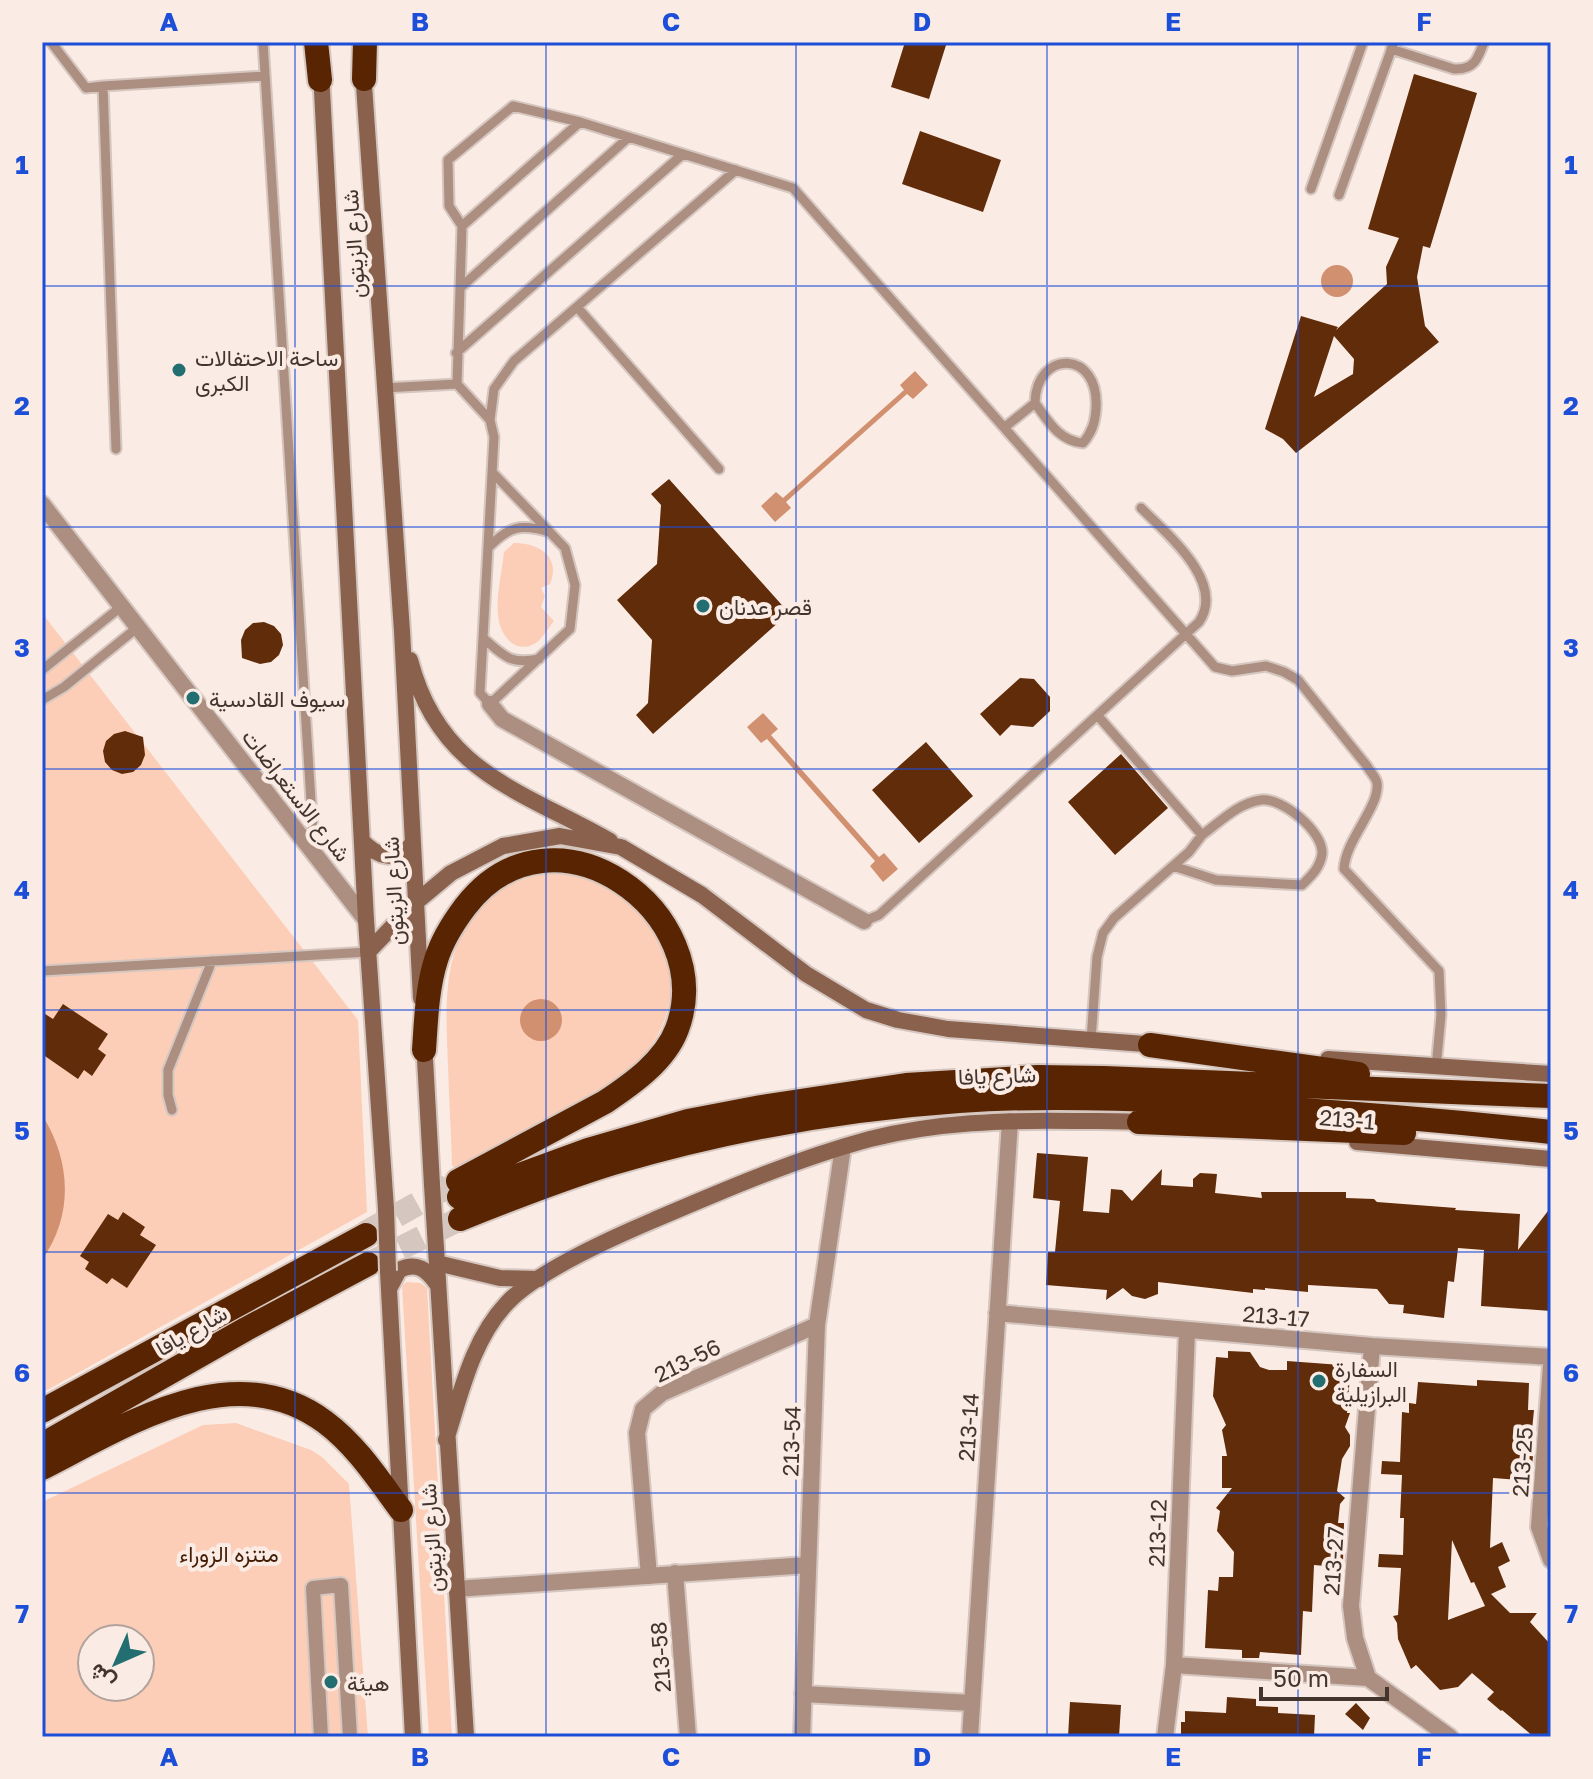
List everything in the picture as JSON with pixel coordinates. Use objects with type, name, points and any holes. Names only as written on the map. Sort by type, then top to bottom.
[{"type":"highway","points":[[361,42],[364,79]]},
{"type":"highway","points":[[320,80],[321,44]]},
{"type":"highway","points":[[424,1050],[427,1007],[436,960],[450,927],[479,890],[505,871],[557,859],[586,863],[615,877],[641,897],[660,919],[672,941],[681,967],[685,996],[677,1031],[656,1061],[628,1087],[459,1199]]},
{"type":"highway","points":[[1150,1045],[1329,1071],[1551,1094]]},
{"type":"highway","name":"شارع يافا","points":[[459,1199],[588,1150],[688,1121],[906,1085],[1038,1077],[1551,1094]]},
{"type":"highway","name":"شارع يافا","points":[[459,1199],[696,1142],[825,1117],[959,1101],[1088,1098],[1200,1102],[1431,1119],[1551,1132]]},
{"type":"highway","points":[[1139,1122],[1551,1139]]},
{"type":"highway","name":"شارع يافا","points":[[42,1411],[362,1236]]},
{"type":"highway","name":"شارع يافا","points":[[42,1445],[246,1329],[378,1268]]},
{"type":"highway","points":[[42,1468],[157,1410],[196,1400],[259,1394],[294,1403],[326,1423],[371,1469],[401,1510]]},
{"type":"main road","name":"شارع الزيتون","points":[[364,79],[402,631],[446,1440],[466,1737]]},
{"type":"main road","name":"شارع الزيتون","points":[[320,80],[366,920],[386,1209],[378,1268],[389,1289],[413,1737]]},
{"type":"main road","points":[[402,631],[415,682],[436,724],[460,753],[495,780],[560,812],[702,895],[806,974],[866,1010],[898,1020],[948,1029],[1436,1068],[1551,1074]]},
{"type":"main road","points":[[368,952],[415,903],[451,873],[503,846],[560,836],[621,847]]},
{"type":"main road","points":[[362,841],[371,851],[384,856],[400,855],[412,844]]},
{"type":"main road","name":"213-1","points":[[446,1440],[473,1358],[490,1324],[508,1301],[539,1279],[617,1235],[712,1195],[843,1147],[915,1129],[1010,1121],[1139,1122],[1551,1159]]},
{"type":"main road","points":[[436,1256],[500,1278],[539,1279]]},
{"type":"main road","points":[[389,1289],[399,1270],[410,1266],[424,1269],[437,1284]]},
{"type":"street","name":"شارع الاستعراضات","points":[[42,504],[366,920]]},
{"type":"street","points":[[490,704],[502,719],[864,921]]},
{"type":"street","name":"213-14","points":[[970,1737],[1010,1121]]},
{"type":"street","name":"213-54","points":[[802,1737],[817,1325],[843,1147]]},
{"type":"street","name":"213-17","points":[[997,1313],[1372,1346],[1551,1357]]},
{"type":"street","name":"213-56","points":[[649,1576],[637,1433],[643,1409],[662,1393],[817,1325]]},
{"type":"street","name":"213-12","points":[[1165,1737],[1174,1665],[1187,1331]]},
{"type":"street","name":"213-27","points":[[1368,1678],[1355,1638],[1351,1606],[1372,1346]]},
{"type":"street","name":"213-25","points":[[1551,1365],[1539,1527],[1551,1560]]},
{"type":"street","points":[[456,1589],[808,1565]]},
{"type":"street","name":"213-58","points":[[675,1573],[688,1737]]},
{"type":"street","points":[[321,1737],[313,1588],[341,1585],[350,1737]]},
{"type":"street","points":[[1174,1665],[1368,1678],[1448,1736]]},
{"type":"street","points":[[803,1694],[972,1703]]},
{"type":"lane","points":[[51,42],[86,88],[265,76]]},
{"type":"lane","points":[[263,42],[315,853]]},
{"type":"lane","points":[[1311,189],[1363,42]]},
{"type":"lane","points":[[1339,195],[1392,46],[1464,69],[1479,58],[1484,42]]},
{"type":"lane","points":[[103,86],[116,449]]},
{"type":"lane","points":[[490,420],[457,384],[462,226],[449,206],[448,160],[513,106],[580,122],[793,188],[1215,667],[1232,671],[1266,666],[1298,680],[1377,781],[1376,797],[1355,834],[1344,869],[1439,971],[1441,1015],[1436,1068]]},
{"type":"lane","points":[[462,226],[580,122]]},
{"type":"lane","points":[[460,288],[629,137]]},
{"type":"lane","points":[[456,353],[683,154]]},
{"type":"lane","points":[[492,472],[565,548],[575,585],[570,629],[490,704],[480,693],[492,472],[494,437],[490,420],[494,389],[514,361],[736,170]]},
{"type":"lane","points":[[577,307],[719,469]]},
{"type":"lane","points":[[1072,363],[1088,373],[1096,387],[1092,431],[1083,443],[1069,441],[1053,427],[1035,403],[1035,387],[1041,376],[1055,365],[1072,363]]},
{"type":"lane","points":[[384,388],[457,384]]},
{"type":"lane","points":[[1005,427],[1035,403]]},
{"type":"lane","points":[[864,921],[879,915],[1187,636],[1207,611],[1208,601],[1201,580],[1187,554],[1141,508]]},
{"type":"lane","points":[[488,548],[502,533],[513,528],[549,532]]},
{"type":"lane","points":[[42,670],[122,606]]},
{"type":"lane","points":[[42,700],[64,687],[138,627]]},
{"type":"lane","points":[[483,638],[515,662],[539,659]]},
{"type":"lane","points":[[1098,716],[1202,835]]},
{"type":"lane","points":[[1091,1040],[1097,957],[1103,933],[1114,918],[1173,866],[1202,835],[1244,804],[1276,800],[1299,817],[1320,840],[1322,853],[1315,874],[1302,885],[1216,880],[1173,866]]},
{"type":"lane","points":[[42,971],[368,952]]},
{"type":"lane","points":[[172,1110],[168,1095],[168,1070],[212,961]]},
{"type":"green space","points":[[514,543],[540,549],[553,566],[550,584],[541,588],[545,596],[541,607],[554,621],[540,640],[526,647],[508,640],[498,615],[504,552]]},
{"type":"green space","points":[[42,613],[358,1020],[367,1212],[42,1393]]},
{"type":"green space","points":[[544,873],[576,877],[605,887],[642,915],[664,950],[670,972],[666,1014],[646,1052],[631,1070],[612,1085],[457,1170],[452,1165],[447,1023],[453,958],[470,919],[484,902],[512,884]]},
{"type":"green space","points":[[406,1282],[421,1283],[427,1288],[452,1737],[429,1737],[402,1286]]},
{"type":"green space","name":"متنزه الزوراء","points":[[236,1423],[311,1450],[322,1457],[349,1484],[368,1737],[42,1737],[42,1502],[203,1425]]},
{"type":"shaded area","points":[[1337,265],[1348,270],[1353,281],[1348,292],[1337,297],[1326,292],[1321,281],[1326,270]]},
{"type":"shaded area","points":[[915,371],[928,385],[913,399],[907,394],[786,502],[791,508],[775,522],[761,506],[776,492],[783,498],[904,390],[900,385]]},
{"type":"shaded area","points":[[763,713],[778,729],[771,735],[879,857],[884,853],[898,869],[883,882],[870,866],[875,861],[767,739],[761,743],[747,727]]},
{"type":"shaded area","points":[[541,999],[556,1005],[562,1020],[556,1035],[541,1041],[526,1035],[520,1020],[526,1005]]},
{"type":"shaded area","points":[[42,1115],[59,1150],[65,1188],[60,1225],[42,1260]]},
{"type":"building","points":[[905,42],[947,42],[929,99],[891,87]]},
{"type":"building","points":[[1414,74],[1477,93],[1430,248],[1423,246],[1417,277],[1425,326],[1439,342],[1296,453],[1283,439],[1265,429],[1301,316],[1338,327],[1336,330],[1387,284],[1386,267],[1399,238],[1368,229]],"holes":[[[1334,336],[1354,359],[1353,374],[1314,397]]]},
{"type":"building","points":[[920,131],[1001,160],[983,212],[902,184]]},
{"type":"building","name":"قصر عدنان","points":[[669,479],[789,613],[653,734],[636,715],[648,703],[652,640],[617,600],[657,564],[661,505],[651,494]]},
{"type":"building","points":[[264,622],[274,626],[281,634],[283,645],[279,655],[271,662],[260,664],[242,658],[241,640],[245,630],[253,623]]},
{"type":"building","points":[[1020,678],[1034,679],[1050,697],[1050,711],[1033,727],[1011,725],[1000,736],[980,714]]},
{"type":"building","points":[[125,731],[143,737],[145,755],[141,765],[133,772],[122,774],[112,770],[105,762],[103,751],[106,741],[114,734]]},
{"type":"building","points":[[926,742],[973,796],[919,843],[872,790]]},
{"type":"building","points":[[1121,754],[1168,808],[1115,855],[1068,802]]},
{"type":"building","points":[[63,1004],[108,1034],[98,1049],[106,1055],[92,1076],[84,1070],[78,1079],[42,1054],[42,1012],[53,1019]]},
{"type":"building","points":[[1037,1153],[1088,1157],[1083,1211],[1109,1213],[1111,1189],[1122,1190],[1132,1201],[1162,1169],[1161,1185],[1193,1187],[1193,1179],[1200,1173],[1217,1174],[1215,1193],[1262,1198],[1261,1192],[1346,1192],[1346,1198],[1374,1199],[1377,1202],[1520,1214],[1518,1250],[1551,1207],[1551,1311],[1481,1306],[1484,1250],[1458,1248],[1454,1282],[1448,1281],[1444,1318],[1403,1313],[1404,1305],[1389,1304],[1377,1289],[1308,1285],[1308,1292],[1265,1288],[1253,1289],[1253,1293],[1158,1282],[1158,1294],[1145,1299],[1132,1296],[1123,1288],[1106,1300],[1107,1290],[1046,1285],[1048,1252],[1055,1252],[1060,1201],[1033,1198]]},
{"type":"building","points":[[123,1212],[145,1227],[140,1235],[156,1245],[127,1288],[112,1278],[107,1284],[85,1269],[89,1262],[80,1256],[108,1214],[118,1220]]},
{"type":"building","points":[[1228,1351],[1250,1352],[1260,1367],[1269,1370],[1287,1370],[1287,1361],[1341,1365],[1350,1376],[1347,1413],[1350,1413],[1345,1427],[1350,1435],[1350,1446],[1342,1459],[1337,1491],[1345,1498],[1340,1504],[1338,1523],[1344,1523],[1343,1563],[1337,1563],[1337,1567],[1314,1565],[1312,1612],[1303,1611],[1301,1655],[1260,1652],[1259,1658],[1242,1658],[1242,1650],[1205,1648],[1208,1590],[1218,1591],[1219,1577],[1233,1577],[1234,1552],[1217,1531],[1220,1511],[1216,1508],[1232,1488],[1222,1488],[1222,1456],[1227,1456],[1222,1430],[1226,1425],[1213,1396],[1216,1357],[1228,1358]]},
{"type":"building","points":[[1477,1380],[1529,1383],[1528,1410],[1534,1410],[1532,1430],[1535,1430],[1531,1481],[1493,1478],[1490,1548],[1502,1542],[1510,1561],[1498,1567],[1506,1587],[1491,1594],[1510,1613],[1537,1613],[1530,1622],[1551,1645],[1551,1737],[1534,1737],[1501,1711],[1487,1699],[1494,1692],[1472,1673],[1458,1687],[1440,1690],[1416,1665],[1411,1669],[1398,1639],[1397,1623],[1393,1616],[1398,1615],[1401,1568],[1378,1567],[1379,1554],[1403,1555],[1404,1518],[1400,1518],[1402,1475],[1381,1474],[1382,1461],[1400,1462],[1402,1412],[1409,1413],[1409,1403],[1416,1404],[1418,1382],[1477,1386]],"holes":[[[1452,1540],[1471,1583],[1474,1582],[1485,1606],[1448,1620]]]},
{"type":"building","points":[[1227,1697],[1256,1699],[1256,1706],[1278,1707],[1278,1713],[1315,1715],[1314,1737],[1181,1737],[1185,1711],[1226,1713]]},
{"type":"building","points":[[1070,1702],[1121,1705],[1119,1737],[1068,1737]]},
{"type":"building","points":[[1356,1703],[1370,1718],[1363,1730],[1345,1714]]},
{"type":"tunnel","points":[[365,1233],[458,1181]]},
{"type":"tunnel","points":[[368,1264],[460,1219]]},
{"type":"place","name":"ساحة الاحتفالات الكبرى","points":[[179,370]]},
{"type":"place","name":"قصر عدنان","points":[[703,606]]},
{"type":"place","name":"سيوف القادسية","points":[[193,698]]},
{"type":"place","name":"السفارة البرازيلية","points":[[1319,1381]]},
{"type":"place","name":"هيئة","points":[[331,1682]]}]
